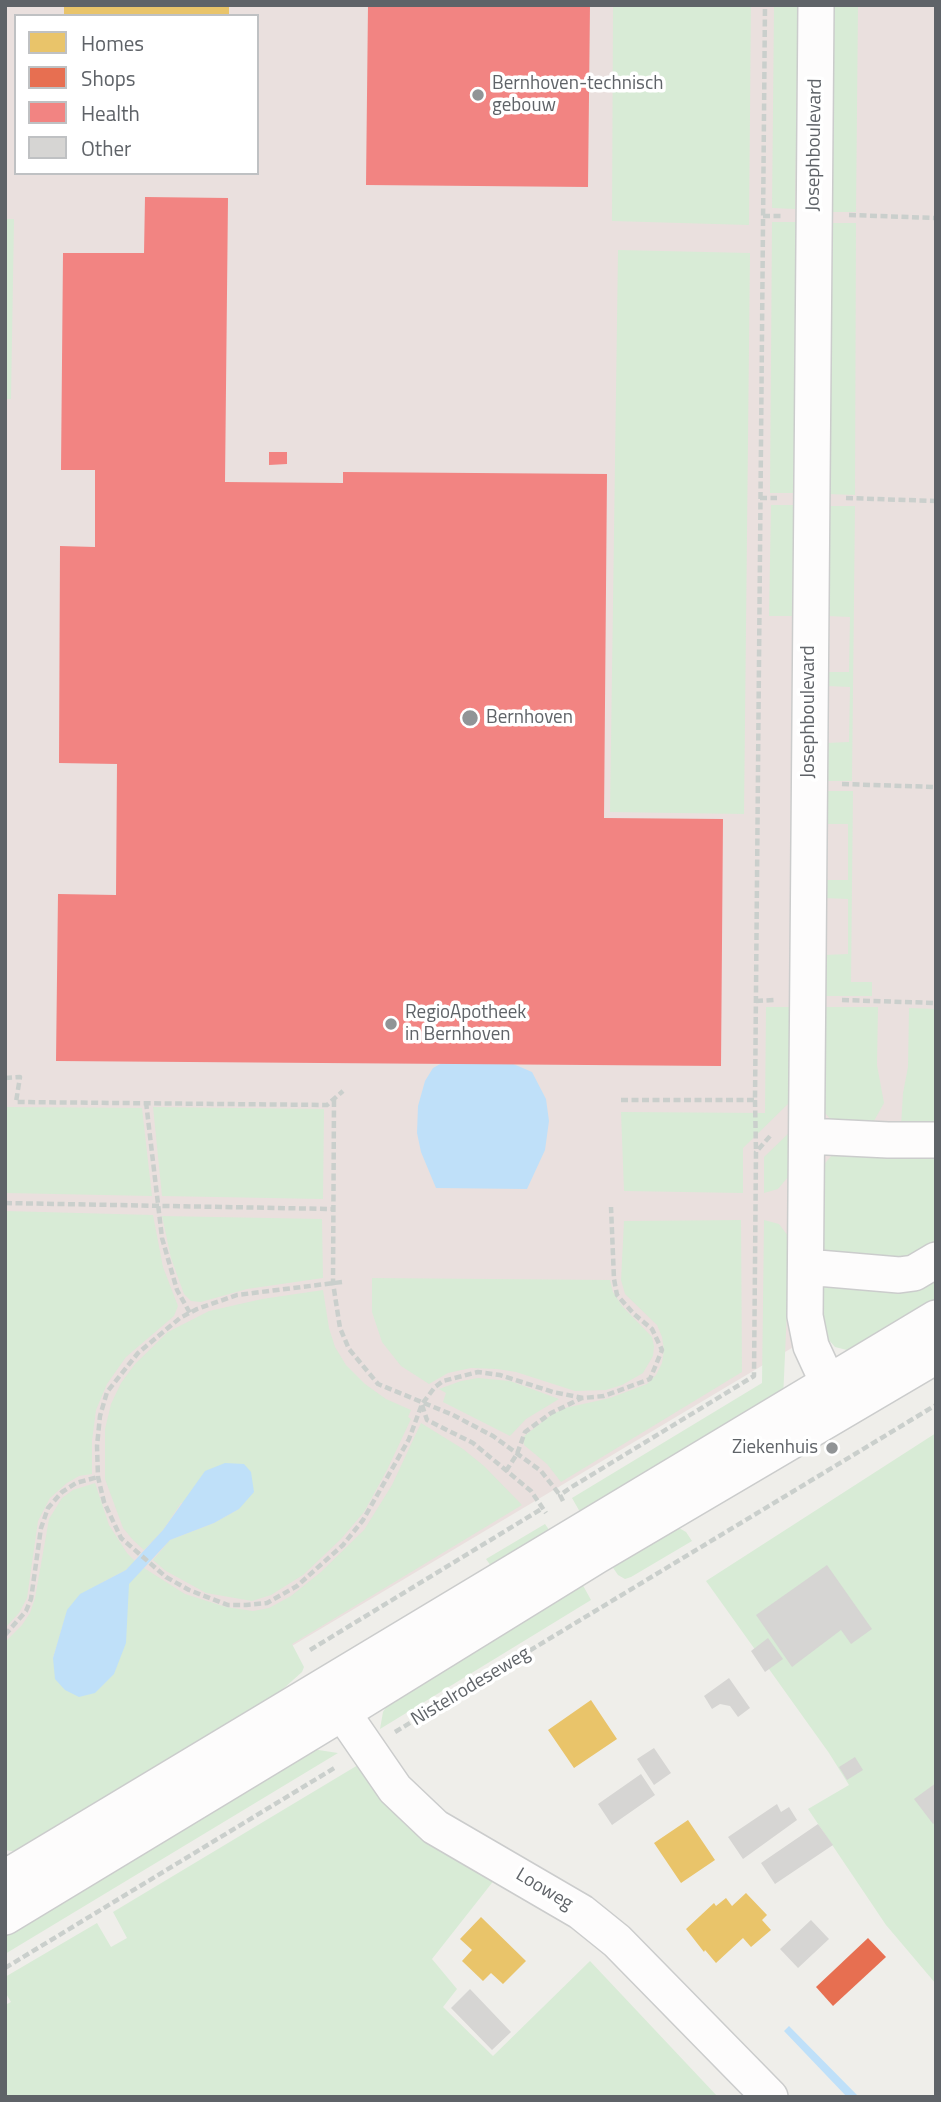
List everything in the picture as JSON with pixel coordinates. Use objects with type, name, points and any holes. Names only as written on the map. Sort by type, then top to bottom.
[{"type":"street","name":"Josephboulevard","points":[[816,5],[805,1316],[811,1346],[834,1397]]},
{"type":"street","points":[[807,1136],[936,1140]]},
{"type":"street","points":[[806,1267],[899,1275],[914,1273],[936,1260]]},
{"type":"street","points":[[5,1917],[333,1699],[575,1546],[834,1397],[936,1318]]},
{"type":"street","points":[[834,1397],[936,1356]]},
{"type":"street","points":[[5,1878],[333,1699]]},
{"type":"street","name":"Looweg","points":[[333,1699],[396,1789],[435,1827],[580,1912],[617,1941],[771,2097]]},
{"type":"path","points":[[756,1152],[765,5]]},
{"type":"path","points":[[5,1077],[20,1077],[16,1102],[327,1105],[343,1091]]},
{"type":"path","points":[[334,1100],[333,1283],[340,1328],[349,1349],[378,1384],[463,1420],[493,1436],[541,1471],[560,1496],[575,1546],[606,1606]]},
{"type":"path","points":[[621,1100],[755,1100]]},
{"type":"path","points":[[146,1102],[157,1205],[169,1265],[177,1290],[190,1313]]},
{"type":"path","points":[[5,1203],[332,1209]]},
{"type":"path","points":[[560,1496],[754,1376],[755,1205]]},
{"type":"path","points":[[342,1282],[237,1295],[190,1313],[172,1324],[138,1353],[107,1392],[100,1416],[97,1446],[98,1477],[104,1502],[121,1538],[166,1577],[189,1590],[228,1605],[267,1603],[297,1586],[343,1545],[363,1520],[408,1438],[422,1404],[443,1381],[478,1372],[500,1375],[553,1392],[583,1398],[604,1396],[650,1379],[662,1350],[652,1329],[617,1295],[611,1207]]},
{"type":"path","points":[[506,1471],[517,1454],[525,1432],[551,1413],[583,1398]]},
{"type":"path","points":[[422,1404],[427,1420],[472,1443],[531,1491],[575,1546]]},
{"type":"path","name":"Nistelrodeseweg","points":[[5,1968],[936,1405]]},
{"type":"path","points":[[5,1635],[26,1611],[31,1599],[41,1528],[48,1508],[62,1492],[76,1483],[98,1477]]},
{"type":"path","points":[[310,1650],[543,1508]]},
{"type":"shaded area","name":"Bernhoven","points":[[5,5],[936,5],[936,1262],[5,1817]]},
{"type":"green space","points":[[613,5],[751,5],[749,225],[612,221]]},
{"type":"green space","points":[[774,5],[798,5],[795,209],[772,208]]},
{"type":"green space","points":[[832,5],[858,5],[856,212],[830,212]]},
{"type":"green space","points":[[5,219],[14,219],[11,399],[5,399]]},
{"type":"green space","points":[[772,222],[796,222],[794,493],[770,493]]},
{"type":"green space","points":[[830,223],[856,223],[855,495],[827,494]]},
{"type":"green space","points":[[618,250],[750,253],[744,814],[610,812]]},
{"type":"green space","points":[[771,505],[794,505],[793,616],[769,616]]},
{"type":"green space","points":[[828,506],[855,506],[852,781],[826,781],[826,743],[849,742],[850,687],[827,686],[826,672],[849,672],[850,617],[827,616]]},
{"type":"green space","points":[[826,791],[853,791],[851,982],[872,982],[872,996],[824,996],[824,955],[848,954],[848,899],[824,898],[825,880],[848,880],[848,824],[825,824]]},
{"type":"green space","points":[[766,1007],[791,1007],[790,1102],[743,1148],[743,1193],[624,1191],[621,1112],[765,1113]]},
{"type":"green space","points":[[822,1007],[878,1007],[877,1065],[884,1103],[874,1121],[866,1126],[837,1126],[823,1111]]},
{"type":"green space","points":[[909,1008],[936,1009],[936,1130],[901,1126],[908,1067]]},
{"type":"green space","points":[[5,1083],[7,1107],[142,1108],[152,1196],[5,1193]]},
{"type":"green space","points":[[153,1107],[324,1109],[323,1199],[162,1196]]},
{"type":"green space","points":[[790,1132],[788,1177],[778,1189],[764,1193],[764,1157]]},
{"type":"green space","points":[[936,1147],[936,1249],[909,1265],[830,1258],[820,1241],[821,1171],[833,1154]]},
{"type":"green space","points":[[5,1211],[153,1215],[163,1267],[178,1306],[174,1316],[126,1357],[107,1384],[96,1410],[92,1474],[79,1476],[50,1498],[38,1521],[27,1598],[19,1613],[5,1628]]},
{"type":"green space","points":[[162,1216],[322,1219],[323,1278],[247,1289],[201,1302],[191,1301],[184,1294],[171,1258]]},
{"type":"green space","points":[[741,1220],[742,1372],[561,1482],[547,1464],[524,1445],[523,1437],[551,1415],[565,1408],[610,1398],[647,1384],[662,1363],[664,1350],[657,1325],[625,1294],[621,1280],[624,1221]]},
{"type":"green space","points":[[764,1220],[779,1224],[790,1243],[783,1399],[584,1519],[572,1498],[762,1383]]},
{"type":"green space","points":[[936,1269],[936,1306],[855,1352],[835,1347],[821,1331],[821,1287],[824,1284]]},
{"type":"green space","points":[[372,1278],[610,1280],[613,1292],[622,1306],[652,1337],[653,1356],[643,1373],[622,1385],[606,1390],[575,1391],[516,1372],[471,1368],[448,1373],[429,1384],[401,1366],[382,1342],[372,1312]]},
{"type":"green space","points":[[323,1290],[329,1328],[335,1347],[346,1365],[365,1384],[386,1399],[411,1410],[408,1417],[411,1419],[364,1512],[341,1539],[303,1575],[271,1595],[252,1601],[206,1593],[166,1571],[153,1560],[170,1540],[214,1523],[239,1509],[181,1503],[163,1530],[144,1550],[123,1528],[105,1479],[105,1429],[111,1404],[121,1383],[135,1364],[168,1332],[209,1311],[262,1299]]},
{"type":"green space","points":[[478,1378],[510,1381],[559,1399],[526,1419],[510,1436],[443,1402],[446,1393],[439,1389]]},
{"type":"green space","points":[[421,1423],[463,1449],[484,1466],[522,1505],[292,1644],[304,1667],[302,1672],[245,1723],[17,1852],[5,1850],[5,1642],[30,1613],[49,1519],[62,1498],[73,1490],[95,1483],[109,1525],[135,1561],[126,1570],[101,1583],[67,1611],[53,1658],[144,1568],[185,1594],[226,1607],[253,1611],[269,1608],[291,1596],[321,1572],[364,1530],[392,1485]]},
{"type":"green space","points":[[936,1433],[936,1984],[886,1925],[808,1809],[849,1785],[706,1581]]},
{"type":"green space","points":[[545,1524],[554,1537],[491,1566],[486,1559]]},
{"type":"green space","points":[[679,1528],[686,1532],[692,1541],[631,1577],[625,1579],[618,1575],[609,1562],[632,1549]]},
{"type":"green space","points":[[580,1580],[591,1600],[380,1729],[383,1712],[392,1697]]},
{"type":"green space","points":[[312,1749],[338,1753],[5,1954],[5,1930]]},
{"type":"green space","points":[[358,1765],[495,1879],[432,1959],[457,1989],[443,2007],[493,2056],[590,1961],[718,2097],[5,2097],[5,2005],[11,2002],[5,1992],[5,1977],[97,1923],[111,1947],[127,1938],[113,1912]]},
{"type":"water","points":[[442,1063],[511,1063],[532,1072],[546,1099],[549,1121],[545,1150],[527,1189],[436,1188],[421,1152],[417,1133],[418,1106],[425,1081],[433,1068]]},
{"type":"water","points":[[225,1463],[244,1464],[251,1472],[254,1492],[239,1509],[214,1523],[170,1540],[129,1584],[126,1643],[114,1674],[95,1693],[79,1697],[65,1690],[55,1679],[53,1658],[67,1610],[80,1594],[126,1570],[163,1530],[205,1471]]},
{"type":"water","points":[[789,2026],[859,2097],[847,2097],[784,2031]]},
{"type":"building: Homes","points":[[64,5],[229,5],[229,14],[64,14]]},
{"type":"building: Homes","points":[[591,1700],[617,1739],[574,1768],[548,1730]]},
{"type":"building: Homes","points":[[688,1820],[715,1860],[681,1883],[654,1843]]},
{"type":"building: Homes","points":[[746,1893],[767,1915],[762,1920],[771,1930],[751,1947],[743,1938],[716,1963],[686,1929],[714,1903],[716,1906],[726,1898],[732,1906]]},
{"type":"building: Homes","points":[[481,1917],[526,1961],[503,1984],[491,1973],[483,1981],[462,1961],[472,1950],[460,1939]]},
{"type":"building: Shops","points":[[868,1938],[886,1957],[833,2006],[816,1987]]},
{"type":"building: Health","name":"Bernhoven-technisch gebouw","points":[[368,5],[590,5],[588,187],[366,185]]},
{"type":"building: Health","name":"Bernhoven","points":[[145,197],[228,198],[225,482],[343,483],[343,472],[607,474],[604,818],[723,819],[721,1066],[56,1061],[58,894],[116,895],[117,764],[59,763],[60,546],[95,547],[95,470],[61,470],[63,253],[144,253]]},
{"type":"building: Health","points":[[269,452],[287,452],[287,464],[269,465]]},
{"type":"building: Other","points":[[827,1565],[872,1629],[851,1644],[841,1630],[792,1667],[756,1615]]},
{"type":"building: Other","points":[[768,1638],[783,1659],[765,1672],[751,1651]]},
{"type":"building: Other","points":[[729,1678],[750,1708],[738,1717],[730,1706],[720,1704],[712,1709],[704,1696]]},
{"type":"building: Other","points":[[654,1748],[671,1773],[654,1785],[637,1759]]},
{"type":"building: Other","points":[[855,1757],[863,1770],[847,1780],[839,1767]]},
{"type":"building: Other","points":[[641,1774],[655,1795],[612,1825],[598,1804]]},
{"type":"building: Other","points":[[936,1783],[936,1822],[933,1824],[914,1799]]},
{"type":"building: Other","points":[[777,1804],[781,1812],[789,1807],[797,1820],[743,1859],[728,1837]]},
{"type":"building: Other","points":[[818,1824],[833,1845],[775,1884],[761,1863]]},
{"type":"building: Other","points":[[811,1920],[829,1939],[798,1968],[780,1949]]},
{"type":"building: Other","points":[[470,1989],[511,2032],[492,2050],[451,2008]]},
{"type":"place","name":"Bernhoven-technisch gebouw","points":[[478,95]]},
{"type":"place","name":"Bernhoven","points":[[470,718]]},
{"type":"place","name":"RegioApotheek in Bernhoven","points":[[391,1024]]},
{"type":"place","name":"Ziekenhuis","points":[[832,1448]]}]
